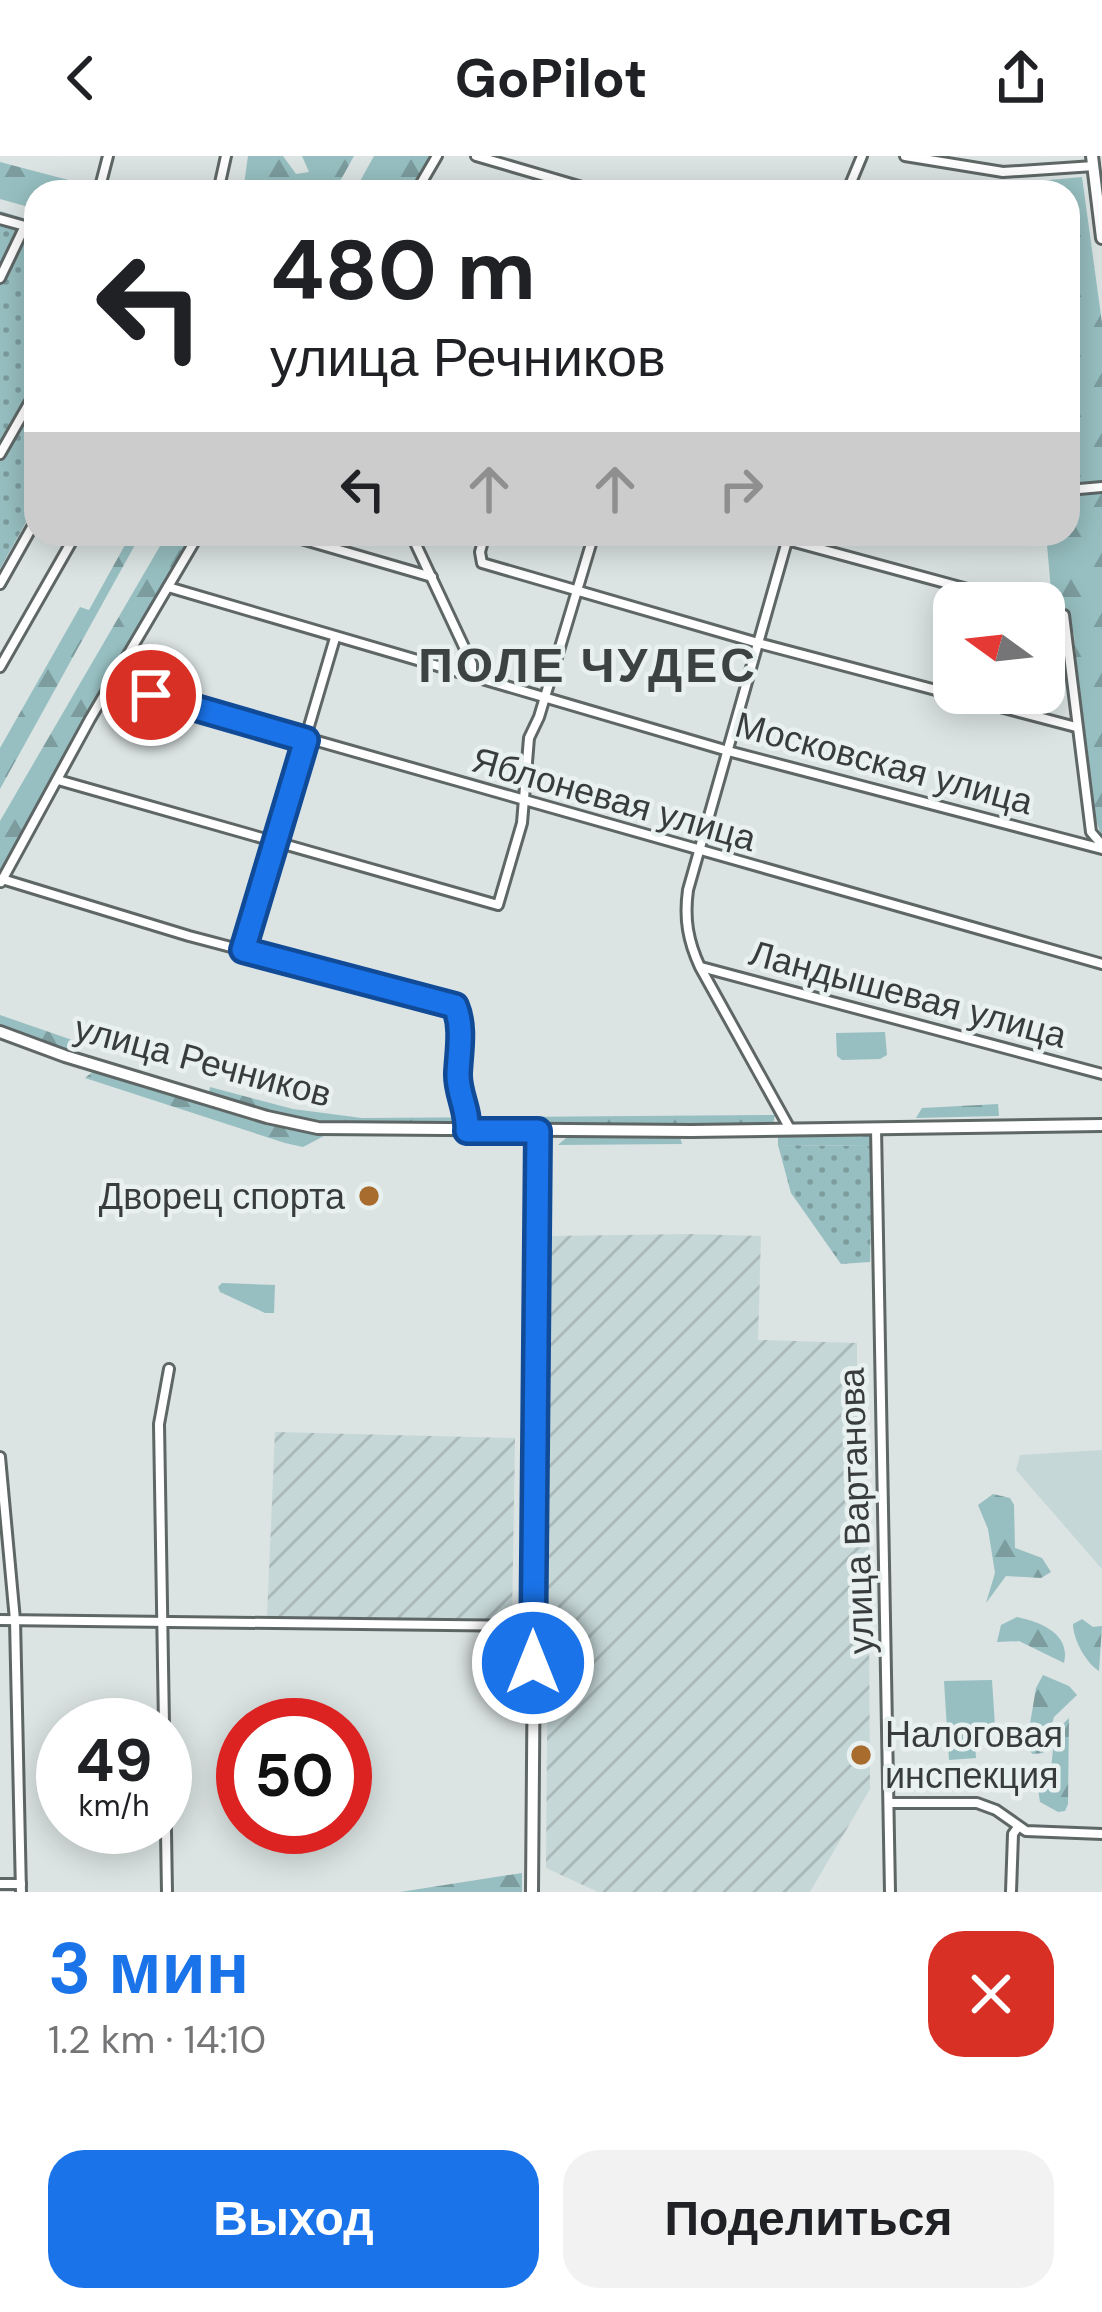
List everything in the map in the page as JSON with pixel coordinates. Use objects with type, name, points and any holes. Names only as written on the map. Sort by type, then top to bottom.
[{"type":"main road","points":[[1093,161],[1102,238]]},
{"type":"main road","name":"улица Речников","points":[[0,1032],[65,1056],[298,1124],[339,1129],[876,1128]]},
{"type":"main road","points":[[876,1128],[1102,1125]]},
{"type":"main road","points":[[532,1892],[538,1131]]},
{"type":"street","points":[[476,156],[558,180]]},
{"type":"street","points":[[905,156],[1003,172],[1093,161]]},
{"type":"street","points":[[0,278],[24,228]]},
{"type":"street","points":[[0,454],[24,412]]},
{"type":"street","points":[[0,584],[24,541]]},
{"type":"street","points":[[0,667],[69,546]]},
{"type":"street","points":[[192,546],[1,881],[455,1006],[461,1048],[458,1080],[468,1114],[467,1131]]},
{"type":"street","points":[[325,546],[432,577]]},
{"type":"street","points":[[417,546],[472,664],[472,676]]},
{"type":"street","points":[[482,546],[482,563],[1076,728]]},
{"type":"street","points":[[58,780],[498,905],[522,824],[529,737],[591,546]]},
{"type":"street","points":[[785,546],[688,890],[686,919],[700,967],[790,1130]]},
{"type":"street","points":[[820,546],[946,582]]},
{"type":"street","name":"Московская улица","points":[[169,587],[728,751],[1102,847]]},
{"type":"street","points":[[1065,624],[1091,832],[1102,847]]},
{"type":"street","points":[[243,950],[335,638]]},
{"type":"street","name":"Яблоневая улица","points":[[113,683],[1102,964]]},
{"type":"street","name":"Ландышевая улица","points":[[700,967],[1102,1074]]},
{"type":"street","name":"улица Вартанова","points":[[876,1128],[890,1892]]},
{"type":"street","points":[[163,1698],[159,1424],[169,1369]]},
{"type":"street","points":[[0,1457],[15,1620],[21,1888],[0,1885]]},
{"type":"street","points":[[0,1620],[533,1626]]},
{"type":"street","points":[[890,1803],[977,1803],[1038,1834],[1102,1834]]},
{"type":"street","points":[[1011,1892],[1013,1834],[1018,1827]]},
{"type":"street","points":[[166,1854],[167,1892]]},
{"type":"shaded area","points":[[551,1236],[761,1236],[758,1340],[857,1343],[857,1424],[868,1460],[870,1789],[810,1892],[598,1892],[546,1868]]},
{"type":"shaded area","points":[[275,1432],[515,1438],[512,1622],[267,1617]]},
{"type":"shaded area","points":[[1102,1450],[1102,1569],[1016,1470],[1020,1455]]},
{"type":"green space","points":[[248,156],[283,156],[296,174],[309,172],[302,156],[354,156],[341,180],[245,180]]},
{"type":"green space","points":[[374,156],[432,156],[421,180],[361,180]]},
{"type":"green space","points":[[0,162],[68,180],[24,180],[24,206],[0,199]]},
{"type":"green space","points":[[1082,177],[1102,323],[1102,481],[1080,484],[1080,180],[1049,180]]},
{"type":"green space","points":[[0,211],[24,218],[24,526],[0,569]]},
{"type":"green space","points":[[1102,492],[1102,839],[1089,796],[1065,582],[1050,582],[1047,546],[1080,546],[1080,495]]},
{"type":"green space","points":[[124,546],[134,546],[0,789],[0,748],[80,607],[89,610]]},
{"type":"green space","points":[[160,546],[185,546],[0,879],[0,821]]},
{"type":"green space","points":[[0,1015],[78,1042],[79,1051],[73,1054],[0,1029]]},
{"type":"green space","points":[[885,1032],[887,1055],[880,1059],[842,1060],[837,1056],[836,1033]]},
{"type":"green space","points":[[95,1070],[235,1115],[324,1136],[303,1147],[285,1143],[85,1078]]},
{"type":"green space","points":[[210,1087],[293,1109],[362,1118],[775,1115],[773,1124],[341,1127],[208,1097]]},
{"type":"green space","points":[[998,1104],[999,1116],[916,1118],[922,1108]]},
{"type":"green space","points":[[872,1131],[873,1146],[778,1145],[778,1132]]},
{"type":"green space","points":[[679,1134],[682,1144],[558,1145],[566,1138]]},
{"type":"green space","points":[[778,1145],[873,1146],[870,1262],[841,1264],[791,1193]]},
{"type":"green space","points":[[222,1283],[275,1285],[274,1313],[220,1292]]},
{"type":"green space","points":[[993,1494],[1010,1498],[1014,1505],[1015,1548],[1042,1558],[1051,1572],[1041,1578],[1006,1576],[986,1603],[995,1573],[988,1529],[978,1505]]},
{"type":"green space","points":[[1017,1617],[1059,1637],[1064,1663],[1019,1641],[997,1642],[1001,1625]]},
{"type":"green space","points":[[1082,1619],[1093,1627],[1102,1626],[1099,1671],[1075,1637],[1073,1624]]},
{"type":"green space","points":[[1043,1675],[1069,1686],[1077,1695],[1054,1717],[1043,1753],[1033,1754],[1026,1748],[1036,1688]]},
{"type":"green space","points":[[992,1680],[995,1726],[974,1728],[976,1758],[949,1760],[944,1681]]},
{"type":"green space","points":[[1069,1718],[1068,1804],[1058,1812],[1040,1802],[1038,1789],[1051,1768],[1055,1732]]},
{"type":"green space","points":[[522,1873],[522,1892],[400,1892]]},
{"type":"place","name":"Дворец спорта","points":[[369,1196]]},
{"type":"place","name":"Налоговая инспекция","points":[[861,1755]]},
{"type":"district","name":"ПОЛЕ ЧУДЕС","points":[[588,665]]},
{"type":"route","points":[[151,695],[306,740],[243,950],[455,1006],[461,1048],[458,1080],[468,1114],[467,1131],[538,1131],[533,1663]]}]
